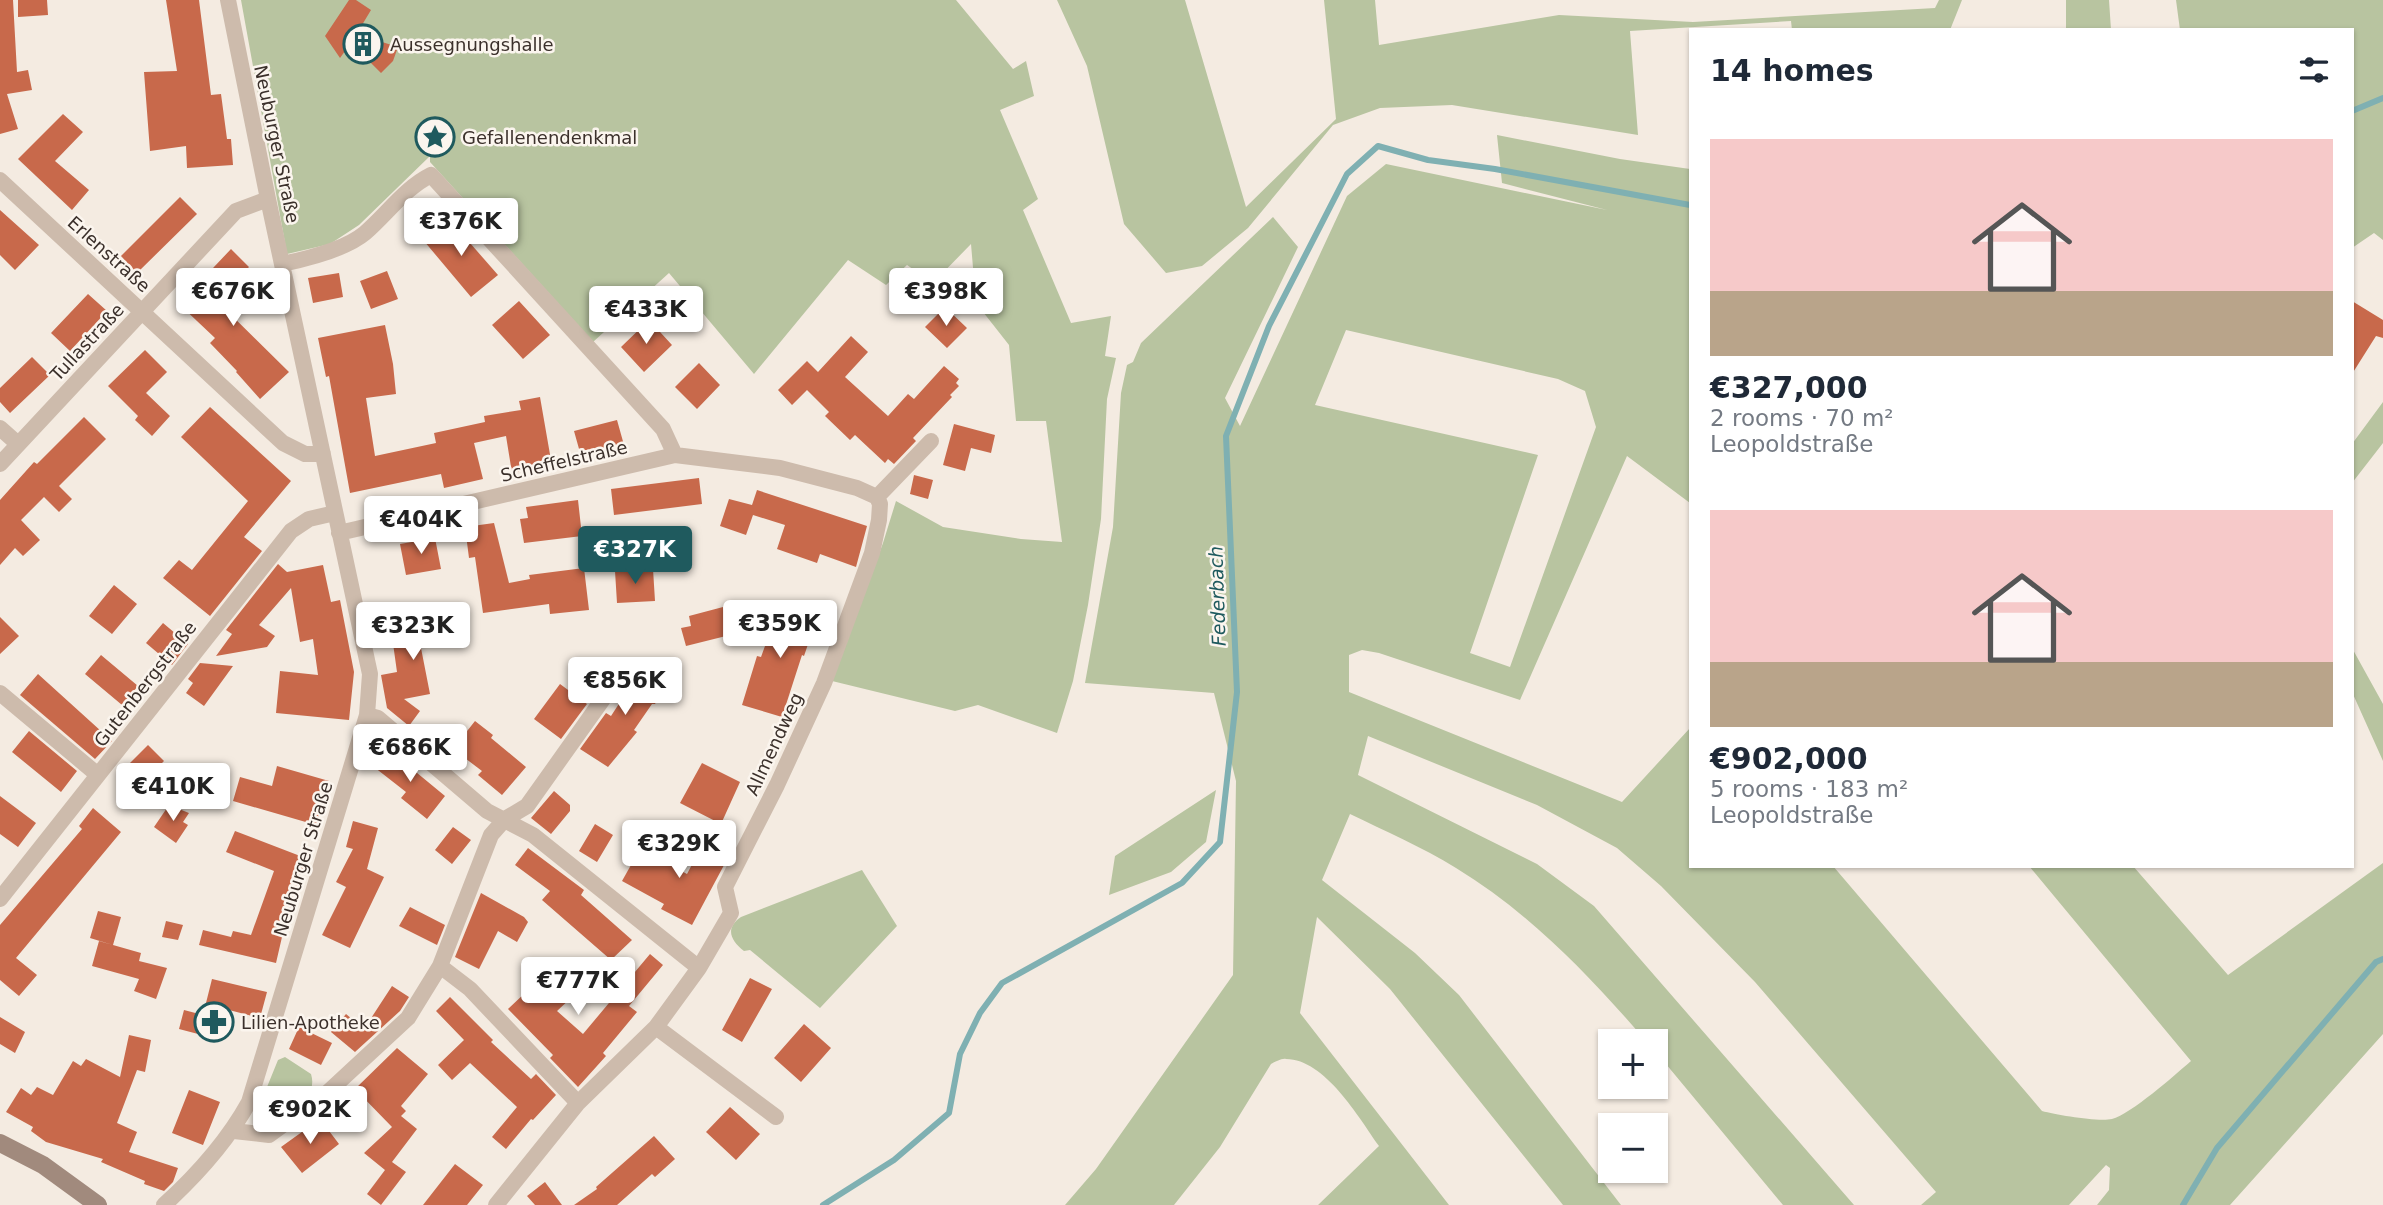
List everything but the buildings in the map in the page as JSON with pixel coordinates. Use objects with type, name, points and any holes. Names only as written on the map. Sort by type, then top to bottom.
[{"type":"main road","points":[[0,1143],[43,1165],[98,1205]]},
{"type":"street","name":"Neuburger Straße","points":[[164,1205],[194,1178],[234,1130],[249,1102],[367,715],[370,674],[228,0]]},
{"type":"street","points":[[282,264],[314,257],[362,236],[418,182],[431,175],[663,429],[675,455]]},
{"type":"street","name":"Erlenstraße","points":[[0,180],[283,443],[305,454],[323,454]]},
{"type":"street","name":"Tullastraße","points":[[0,464],[236,211],[268,199]]},
{"type":"street","points":[[0,428],[18,444]]},
{"type":"street","points":[[877,497],[931,441]]},
{"type":"street","name":"Scheffelstraße","points":[[340,533],[675,455],[780,468],[858,488],[877,497]]},
{"type":"street","name":"Allmendweg","points":[[496,1205],[578,1102],[656,1027],[699,968],[731,913],[725,887],[777,785],[825,679],[872,553],[879,520],[880,504],[877,497]]},
{"type":"street","name":"Gutenbergstraße","points":[[0,899],[291,531],[309,519],[335,513]]},
{"type":"street","points":[[0,693],[97,775]]},
{"type":"street","points":[[234,1130],[269,1136],[316,1102],[408,1018],[440,966],[491,835],[505,819],[527,806],[603,699]]},
{"type":"street","points":[[367,715],[378,718],[487,811],[533,835],[699,968]]},
{"type":"street","points":[[440,966],[470,989],[578,1102]]},
{"type":"street","points":[[656,1027],[776,1116]]},
{"type":"green space","points":[[241,0],[956,0],[1013,69],[1026,61],[1034,96],[1000,110],[1038,199],[1023,210],[1071,323],[1111,316],[1105,356],[1116,358],[1107,399],[1101,519],[1088,605],[1073,681],[1057,733],[978,705],[955,711],[832,681],[896,501],[943,527],[1021,539],[1062,542],[1046,421],[1016,421],[1009,345],[976,303],[971,244],[933,283],[907,265],[886,285],[848,260],[754,374],[669,273],[593,342],[430,162],[430,156],[359,225],[330,244],[287,254]]},
{"type":"green space","points":[[1057,0],[1185,0],[1246,207],[1336,119],[1324,0],[1375,0],[1379,45],[1559,15],[1693,22],[1935,8],[1939,0],[1962,0],[1951,28],[1792,28],[1791,21],[1630,31],[1638,135],[1452,105],[1380,108],[1333,125],[1248,228],[1202,266],[1166,273],[1124,224],[1087,66]]},
{"type":"green space","points":[[2066,0],[2109,0],[2111,28],[2066,28]]},
{"type":"green space","points":[[2176,0],[2383,0],[2383,240],[2374,233],[2354,247],[2354,28],[2180,28]]},
{"type":"green space","points":[[1497,135],[1620,159],[1689,169],[1689,502],[1627,456],[1520,700],[1379,653],[1362,650],[1349,655],[1349,692],[1622,802],[1689,729],[1689,868],[1835,868],[2042,1111],[2067,1116],[2106,1120],[2120,1116],[2191,1061],[2031,868],[2135,868],[2228,975],[2383,863],[2383,1034],[2230,1205],[2097,1205],[2109,1190],[2110,1168],[2106,1165],[2069,1205],[1921,1205],[1936,1192],[1755,982],[1661,886],[1617,848],[1537,805],[1368,736],[1358,775],[1537,864],[1594,906],[1854,1205],[1783,1205],[1668,1066],[1668,1029],[1635,1029],[1558,947],[1509,905],[1456,868],[1350,814],[1322,880],[1415,953],[1459,995],[1598,1175],[1598,1183],[1604,1183],[1621,1205],[1563,1205],[1390,989],[1317,917],[1300,1013],[1449,1205],[1318,1205],[1379,1146],[1351,1106],[1327,1079],[1300,1062],[1284,1059],[1271,1064],[1220,1147],[1174,1205],[1065,1205],[1096,1169],[1233,975],[1236,781],[1214,693],[1085,683],[1113,527],[1121,393],[1127,365],[1133,362],[1141,343],[1273,217],[1298,247],[1225,398],[1240,426],[1347,196],[1386,164],[1607,210],[1502,183]],"holes":[[[1346,330],[1558,379],[1585,391],[1596,427],[1510,667],[1470,653],[1538,455],[1315,405]]]},
{"type":"green space","points":[[2383,402],[2383,443],[2354,480],[2354,441]]},
{"type":"green space","points":[[2354,652],[2383,704],[2383,761],[2354,696]]},
{"type":"green space","points":[[1216,790],[1206,842],[1171,872],[1109,895],[1115,856]]},
{"type":"green space","points":[[862,870],[897,926],[820,1008],[750,950],[744,951],[735,943],[731,930],[741,917]]},
{"type":"green space","points":[[285,1057],[311,1074],[312,1083],[300,1105],[270,1128],[257,1122],[256,1114],[278,1060]]},
{"type":"waterway","name":"Federbach","points":[[2354,110],[2383,98]]},
{"type":"waterway","name":"Federbach","points":[[823,1205],[894,1160],[949,1113],[960,1054],[980,1013],[1002,983],[1182,883],[1220,842],[1237,692],[1226,436],[1269,326],[1347,174],[1378,146],[1428,160],[1495,169],[1689,205]]},
{"type":"waterway","points":[[2183,1205],[2217,1148],[2376,962],[2383,959]]},
{"type":"place","name":"Aussegnungshalle","points":[[363,44]]},
{"type":"place","name":"Gefallenendenkmal","points":[[435,137]]},
{"type":"place","name":"Lilien-Apotheke","points":[[214,1022]]}]
